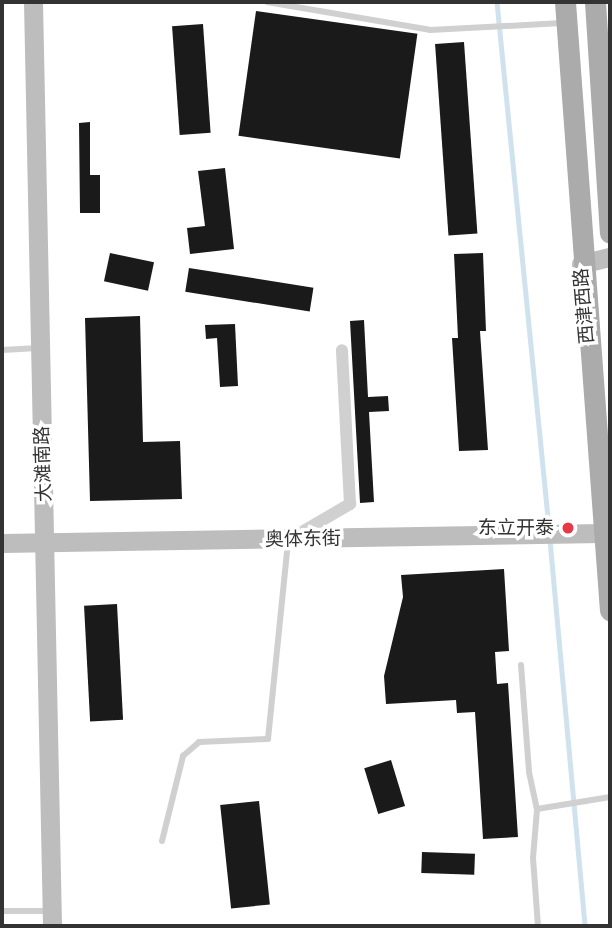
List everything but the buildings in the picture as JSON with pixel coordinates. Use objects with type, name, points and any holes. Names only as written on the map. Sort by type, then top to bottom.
[{"type":"main road","points":[[595,2],[610,233]]},
{"type":"main road","name":"西津西路","points":[[566,12],[581,264],[610,610]]},
{"type":"street","name":"大滩南路","points":[[33,2],[38,348],[46,541],[51,918]]},
{"type":"street","points":[[581,264],[610,257]]},
{"type":"street","points":[[288,540],[350,504],[342,350]]},
{"type":"street","name":"奥体东街","points":[[2,543],[603,533]]},
{"type":"lane","points":[[267,2],[430,30],[520,25],[566,12]]},
{"type":"lane","points":[[2,350],[38,348]]},
{"type":"lane","points":[[162,841],[183,756],[200,742],[268,739],[288,540]]},
{"type":"lane","points":[[521,666],[529,772],[537,809],[533,858],[538,926]]},
{"type":"lane","points":[[537,809],[560,803],[610,797]]},
{"type":"lane","points":[[2,911],[51,918]]},
{"type":"waterway","points":[[497,2],[549,528]]},
{"type":"waterway","points":[[550,540],[585,926]]},
{"type":"place","name":"东立开泰","points":[[568,528]]}]
